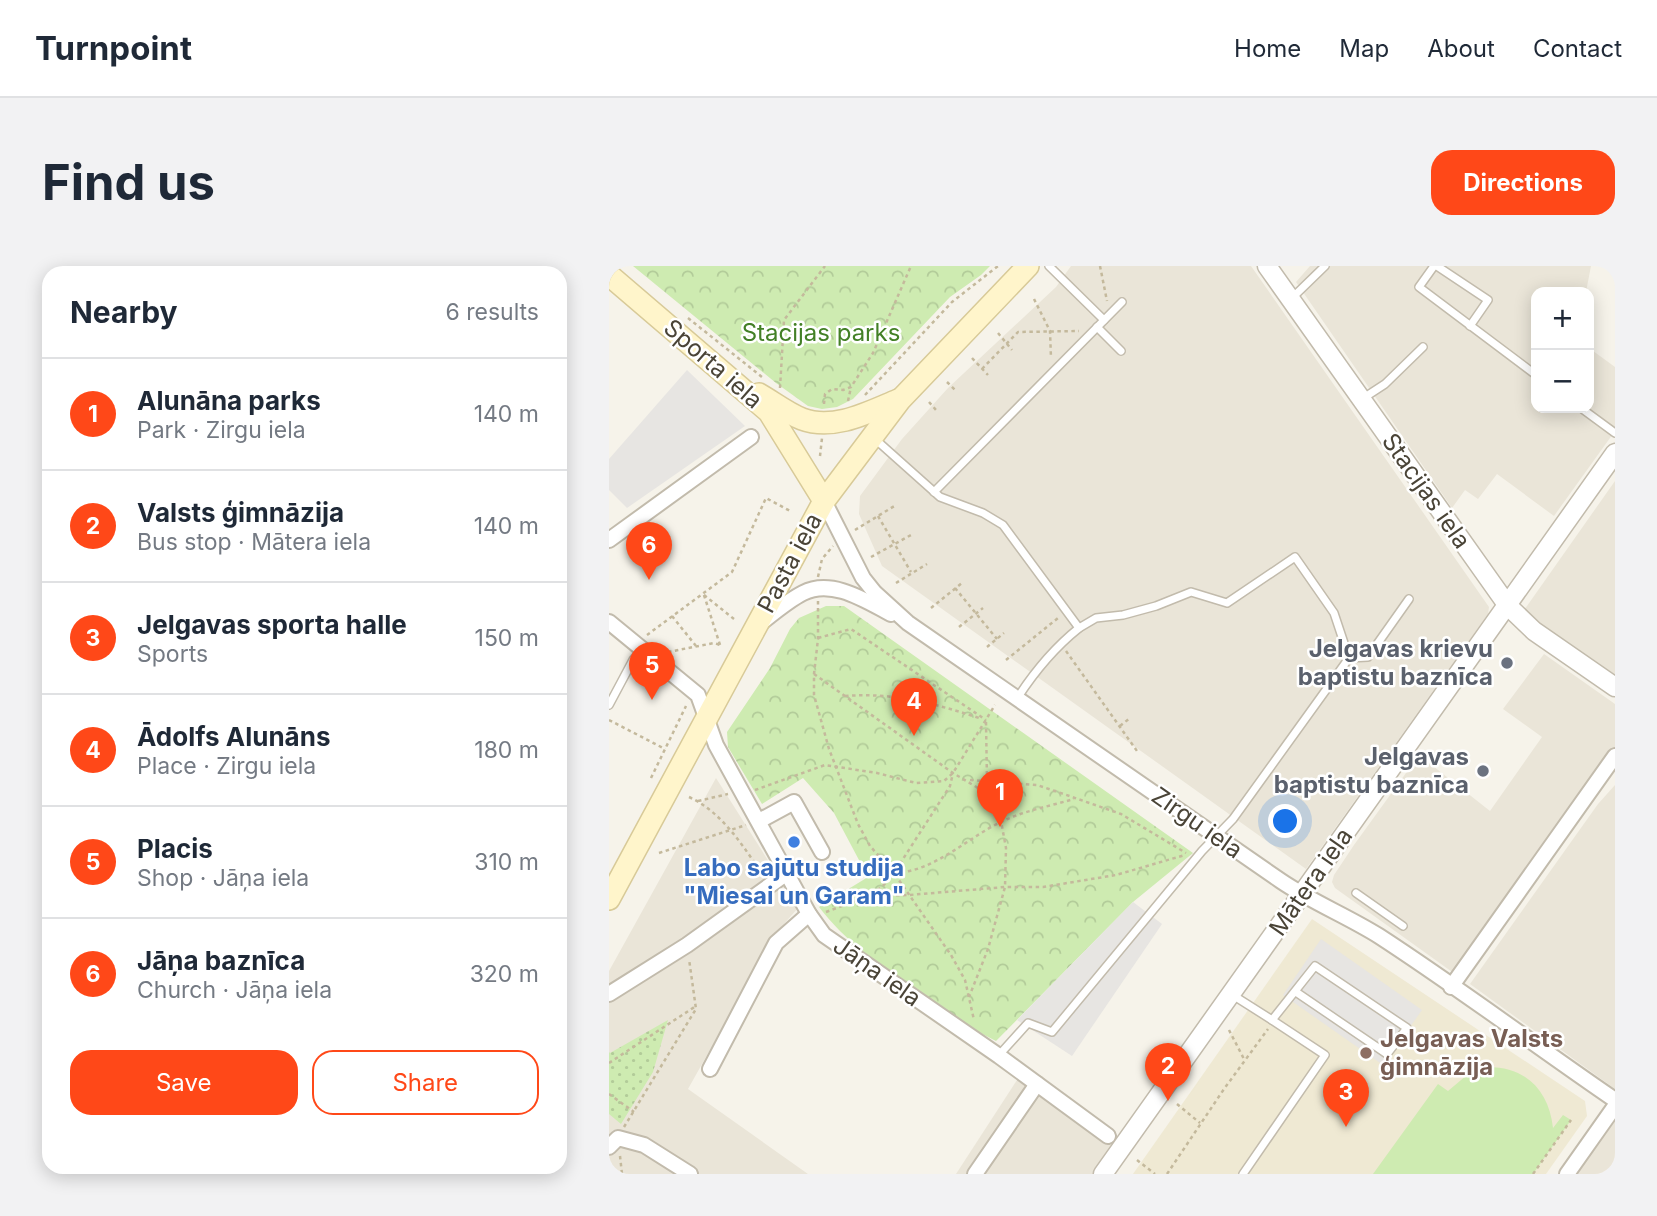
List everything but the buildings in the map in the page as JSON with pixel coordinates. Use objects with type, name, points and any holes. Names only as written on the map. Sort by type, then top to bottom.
[{"type":"main road","name":"Pasta iela","points":[[609,899],[824,501],[900,400],[1028,266]]},
{"type":"main road","name":"Sporta iela","points":[[609,275],[769,412],[824,501]]},
{"type":"main road","points":[[730,377],[802,419],[814,421],[843,421],[900,400]]},
{"type":"street","name":"Stacijas iela","points":[[1267,266],[1508,606],[1534,631],[1615,687]]},
{"type":"street","points":[[609,540],[751,437]]},
{"type":"street","name":"Mātera iela","points":[[1103,1174],[1615,453]]},
{"type":"street","name":"Zirgu iela","points":[[824,501],[863,578],[875,593],[908,623],[1302,895],[1337,911],[1378,936],[1615,1100]]},
{"type":"street","points":[[756,626],[804,592],[817,589],[835,589],[850,594],[908,623]]},
{"type":"street","name":"Jāņa iela","points":[[609,622],[698,695],[716,745],[810,915],[824,935],[999,1056],[1108,1136]]},
{"type":"street","points":[[1451,987],[1615,756]]},
{"type":"street","points":[[759,821],[794,802],[823,852]]},
{"type":"street","points":[[609,994],[687,945],[787,873]]},
{"type":"street","points":[[710,1069],[776,943],[810,915]]},
{"type":"street","points":[[975,1174],[1037,1084]]},
{"type":"street","points":[[1566,1174],[1615,1106]]},
{"type":"street","points":[[613,1142],[644,1145],[690,1174]]},
{"type":"lane","points":[[1049,266],[1107,317]]},
{"type":"lane","points":[[1290,299],[1325,266]]},
{"type":"lane","points":[[1471,326],[1488,300],[1436,266],[1419,287],[1531,371]]},
{"type":"lane","points":[[934,492],[1122,302]]},
{"type":"lane","points":[[1095,329],[1121,351]]},
{"type":"lane","points":[[1361,399],[1385,384],[1423,347]]},
{"type":"lane","points":[[1588,413],[1615,433]]},
{"type":"lane","points":[[871,436],[940,497],[983,513],[1003,525],[1079,628]]},
{"type":"lane","points":[[1018,697],[1060,643],[1097,618],[1123,615],[1156,606],[1191,592],[1227,603],[1295,557],[1334,613],[1349,658]]},
{"type":"lane","points":[[1349,658],[1368,657],[1409,599]]},
{"type":"lane","points":[[609,705],[639,646]]},
{"type":"lane","points":[[999,1056],[1028,1023],[1052,1032],[1233,818],[1349,658]]},
{"type":"lane","points":[[1356,892],[1403,926]]},
{"type":"lane","points":[[1378,936],[1393,919]]},
{"type":"lane","points":[[1272,1020],[1315,967],[1407,1028],[1387,1054],[1296,992]]},
{"type":"lane","points":[[1230,994],[1325,1055],[1243,1174]]},
{"type":"path","points":[[780,391],[784,320],[825,266]]},
{"type":"path","points":[[846,408],[851,387],[873,352],[911,266]]},
{"type":"path","points":[[865,395],[952,302],[998,266]]},
{"type":"path","points":[[1100,266],[1107,317]]},
{"type":"path","points":[[1034,299],[1050,331],[1052,373]]},
{"type":"path","points":[[685,315],[769,383]]},
{"type":"path","points":[[982,369],[1018,332],[1095,329]]},
{"type":"path","points":[[998,333],[1013,350]]},
{"type":"path","points":[[972,358],[988,375]]},
{"type":"path","points":[[947,382],[955,390]]},
{"type":"path","points":[[825,412],[825,394],[832,389],[843,390],[851,387]]},
{"type":"path","points":[[929,402],[936,410]]},
{"type":"path","points":[[639,646],[673,616],[732,572],[766,498],[792,512]]},
{"type":"path","points":[[896,505],[842,538],[822,559],[818,572],[818,639],[814,674],[817,708],[829,750],[858,824],[870,846],[894,873],[951,955],[965,980],[974,1021]]},
{"type":"path","points":[[878,516],[911,572]]},
{"type":"path","points":[[871,557],[911,535]]},
{"type":"path","points":[[895,583],[927,564]]},
{"type":"path","points":[[931,608],[963,583]]},
{"type":"path","points":[[955,589],[997,639]]},
{"type":"path","points":[[704,595],[734,619]]},
{"type":"path","points":[[662,653],[713,643],[720,645],[704,595]]},
{"type":"path","points":[[959,627],[983,608]]},
{"type":"path","points":[[1006,660],[1066,611]]},
{"type":"path","points":[[673,616],[696,646]]},
{"type":"path","points":[[818,639],[851,629],[986,720]]},
{"type":"path","points":[[987,646],[1005,633]]},
{"type":"path","points":[[1060,643],[1137,751]]},
{"type":"path","points":[[814,674],[953,774],[983,791],[1001,821],[1006,848],[1005,887],[988,949],[969,997]]},
{"type":"path","points":[[843,696],[871,694],[907,697],[986,720]]},
{"type":"path","points":[[810,915],[868,896],[882,887],[894,873],[950,786],[953,774],[995,705]]},
{"type":"path","points":[[651,778],[687,706]]},
{"type":"path","points":[[1120,726],[1131,718]]},
{"type":"path","points":[[609,720],[665,749]]},
{"type":"path","points":[[986,720],[987,781]]},
{"type":"path","points":[[698,801],[763,787],[825,765],[916,783],[944,781],[953,774]]},
{"type":"path","points":[[967,780],[1037,785],[1121,814],[1188,854]]},
{"type":"path","points":[[689,797],[723,821],[771,887]]},
{"type":"path","points":[[894,873],[906,873],[955,851],[1001,821],[1074,799]]},
{"type":"path","points":[[659,853],[730,831]]},
{"type":"path","points":[[868,896],[1043,887],[1116,875],[1202,852]]},
{"type":"path","points":[[622,1174],[613,1142],[696,1009],[687,945]]},
{"type":"path","points":[[609,1063],[696,1006]]},
{"type":"path","points":[[1167,1174],[1200,1123],[1267,1033],[1272,1020]]},
{"type":"path","points":[[1229,1030],[1245,1061]]},
{"type":"path","points":[[609,1094],[634,1112]]},
{"type":"path","points":[[1177,1104],[1200,1123]]},
{"type":"path","points":[[1533,1174],[1571,1120]]},
{"type":"path","points":[[1137,1160],[1155,1174]]},
{"type":"shaded area","points":[[1071,266],[1251,266],[1489,607],[1488,614],[1306,869],[882,566],[859,514],[860,496],[902,439],[948,388],[1056,287]]},
{"type":"shaded area","points":[[1310,266],[1591,266],[1587,287],[1531,287],[1531,413],[1594,413],[1594,352],[1615,367],[1615,431],[1554,516],[1497,474],[1478,499],[1465,490],[1452,508],[1296,282]]},
{"type":"shaded area","points":[[687,370],[745,426],[627,508],[609,490],[609,459]]},
{"type":"shaded area","points":[[1615,481],[1615,680],[1522,613]]},
{"type":"shaded area","points":[[1544,654],[1615,704],[1615,751],[1455,974],[1335,888],[1332,882],[1354,845],[1419,755],[1490,811],[1542,737],[1503,709]]},
{"type":"shaded area","points":[[716,778],[798,908],[775,934],[688,1089],[808,1174],[609,1174],[609,971]]},
{"type":"shaded area","points":[[1615,785],[1615,1089],[1470,984],[1598,804]]},
{"type":"shaded area","points":[[1133,902],[1162,924],[1072,1056],[1017,1020]]},
{"type":"shaded area","name":"Jelgavas Valsts ģimnāzija","points":[[1312,919],[1585,1101],[1587,1116],[1546,1174],[1133,1174]]},
{"type":"shaded area","points":[[1321,939],[1422,1010],[1383,1065],[1283,995]]},
{"type":"shaded area","points":[[1017,1080],[1114,1147],[1094,1174],[956,1174]]},
{"type":"shaded area","points":[[1615,1121],[1615,1174],[1577,1174]]},
{"type":"green space","name":"Stacijas parks","points":[[633,266],[990,266],[950,297],[853,399],[837,407],[822,409],[808,406],[776,383]]},
{"type":"green space","points":[[826,606],[844,606],[1193,853],[1133,902],[996,1041],[953,1017],[887,970],[829,919],[819,907],[868,877],[834,813],[803,778],[762,804],[728,747],[727,732],[770,668],[790,629],[799,618]]},
{"type":"green space","points":[[668,1020],[653,1072],[621,1124],[609,1114],[609,1052]]},
{"type":"green space","points":[[1486,1067],[1512,1071],[1533,1083],[1546,1102],[1553,1128],[1563,1115],[1571,1120],[1533,1174],[1373,1174],[1438,1084],[1448,1091],[1467,1075]]},
{"type":"place","name":"Jāņa baznīca","points":[[649,580]]},
{"type":"place","name":"Jelgavas krievu baptistu baznīca","points":[[1507,663]]},
{"type":"place","name":"Placis","points":[[652,700]]},
{"type":"place","name":"Ādolfs Alunāns","points":[[914,736]]},
{"type":"place","name":"Jelgavas baptistu baznīca","points":[[1483,771]]},
{"type":"place","name":"Alunāna parks","points":[[1000,827]]},
{"type":"place","name":"Labo sajūtu studija \"Miesai un Garam\"","points":[[794,842]]},
{"type":"place","name":"Jelgavas Valsts ģimnāzija","points":[[1366,1053]]},
{"type":"place","name":"Valsts ģimnāzija","points":[[1168,1101]]},
{"type":"place","name":"Jelgavas sporta halle","points":[[1346,1127]]}]
